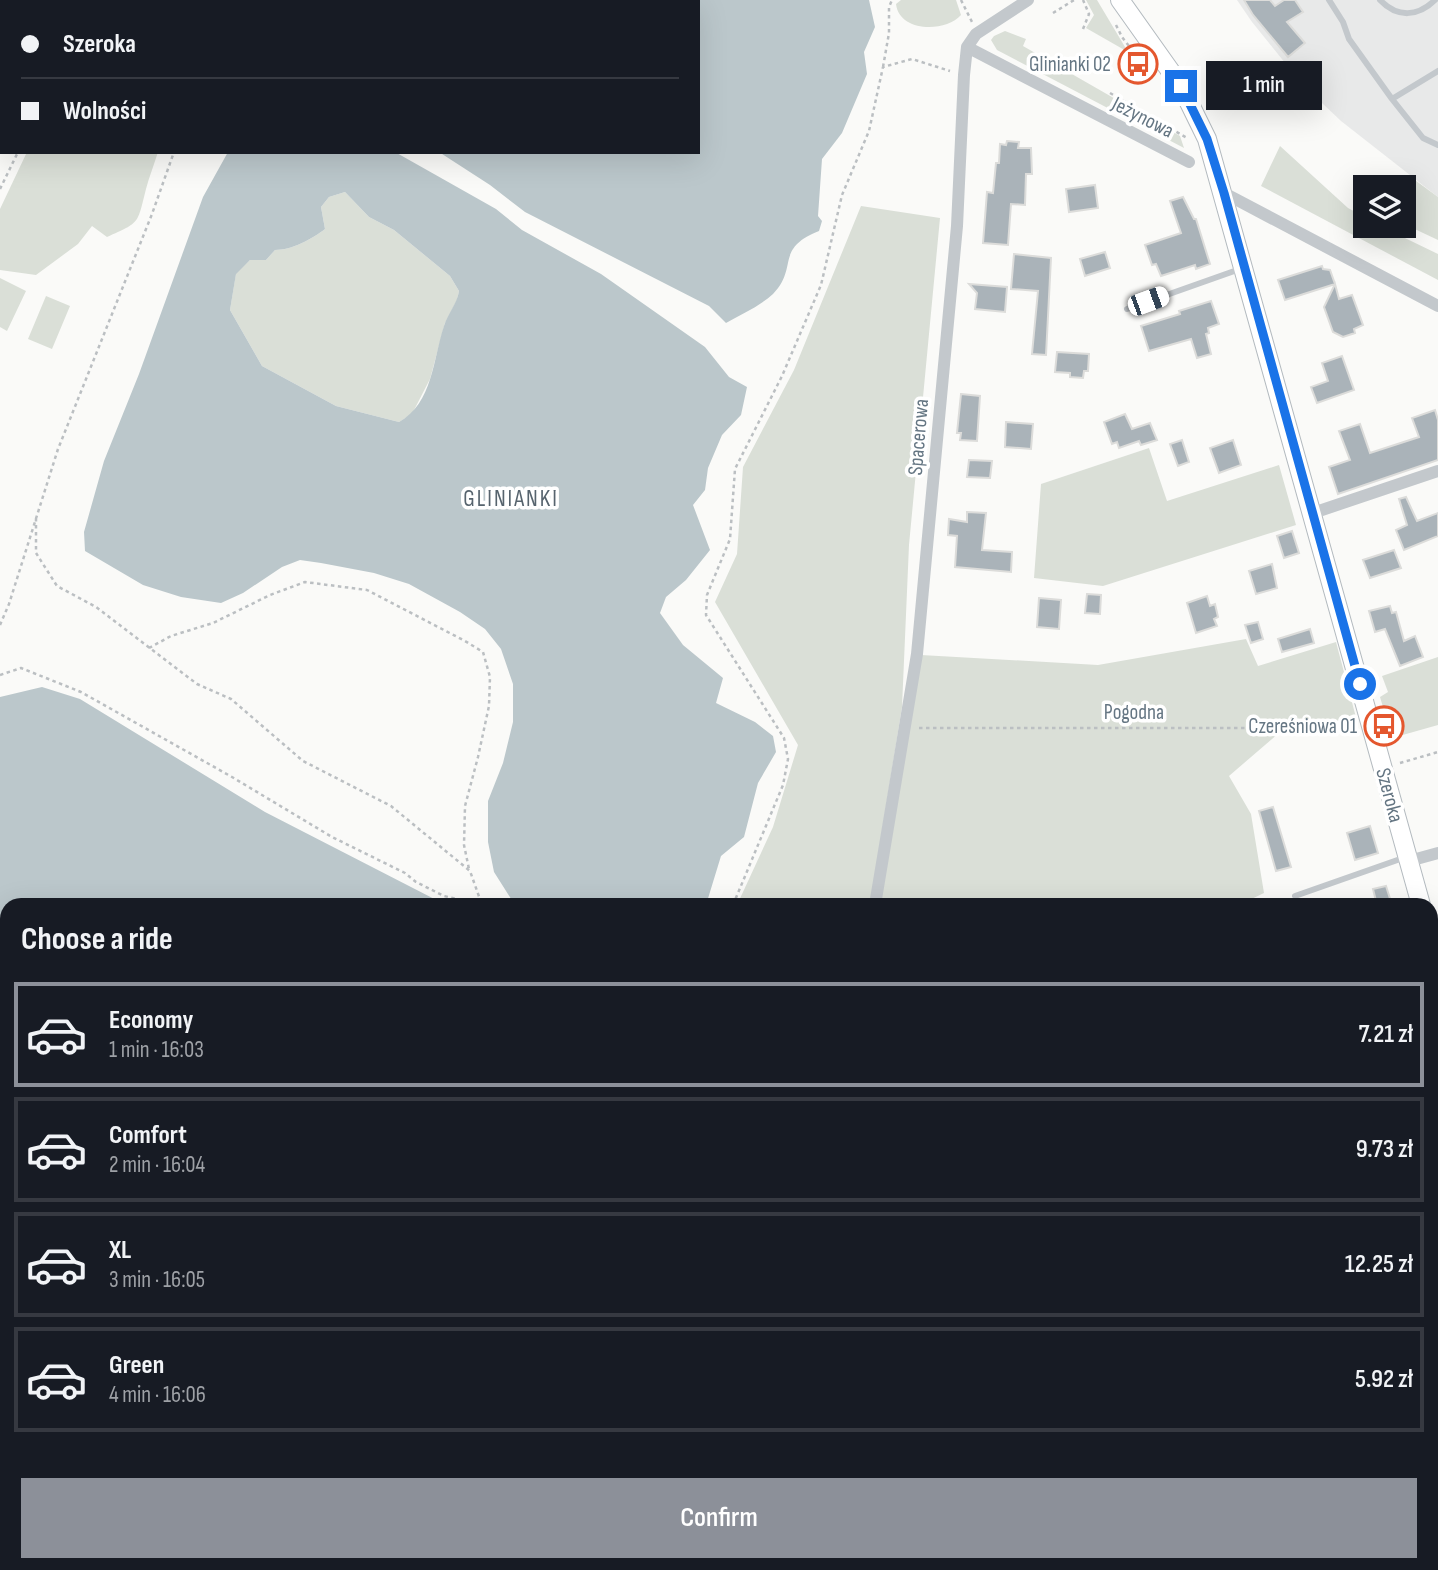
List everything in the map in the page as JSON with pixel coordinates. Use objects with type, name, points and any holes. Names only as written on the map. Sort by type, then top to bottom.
[{"type":"street","name":"Spacerowa","points":[[876,898],[917,654],[957,226],[967,47],[976,34],[1028,0]]},
{"type":"street","name":"Szeroka","points":[[1116,8],[1181,86],[1207,139],[1419,898]]},
{"type":"street","name":"Jeżynowa","points":[[967,47],[1189,162]]},
{"type":"street","points":[[1224,193],[1438,306]]},
{"type":"street","points":[[1313,513],[1438,471]]},
{"type":"street","points":[[1408,859],[1438,853]]},
{"type":"lane","points":[[1329,0],[1343,22],[1349,39],[1392,99],[1423,138],[1438,145]]},
{"type":"lane","points":[[1380,0],[1396,12],[1410,15],[1425,9],[1435,0]]},
{"type":"lane","points":[[1392,99],[1438,71]]},
{"type":"lane","points":[[1126,309],[1244,268]]},
{"type":"lane","points":[[1295,896],[1408,859]]},
{"type":"path","points":[[736,898],[783,785],[788,759],[784,738],[706,615],[707,595],[730,539],[735,469],[782,376],[821,285],[842,195],[869,131],[889,33],[889,7],[892,0]]},
{"type":"path","points":[[961,0],[976,34]]},
{"type":"path","points":[[1053,13],[1074,0]]},
{"type":"path","points":[[1083,0],[1089,14],[1083,29]]},
{"type":"path","points":[[1116,8],[1122,37],[1155,79]]},
{"type":"path","points":[[883,67],[912,59],[964,75]]},
{"type":"path","points":[[1110,93],[1193,142],[1189,133]]},
{"type":"path","points":[[0,189],[17,154]]},
{"type":"path","points":[[0,625],[58,449],[173,154]]},
{"type":"path","points":[[36,519],[36,553],[57,586],[96,607],[197,684],[231,699],[303,761],[391,806],[470,871]]},
{"type":"path","points":[[149,648],[171,636],[213,623],[270,595],[305,582],[367,590],[465,640],[482,652],[490,677],[489,706],[464,806],[464,845],[480,898]]},
{"type":"path","points":[[0,675],[21,667],[81,692],[332,837],[405,873],[416,882],[452,898]]},
{"type":"path","name":"Pogodna","points":[[905,728],[1362,728]]},
{"type":"path","points":[[1393,765],[1438,752]]},
{"type":"shaded area","points":[[700,0],[869,0],[875,27],[864,52],[867,74],[842,133],[822,159],[818,216],[822,221],[819,231],[796,245],[781,284],[773,294],[726,323],[709,306],[525,212],[442,154],[700,154]]},
{"type":"shaded area","points":[[901,0],[956,0],[961,15],[945,25],[914,25],[899,13],[896,4]]},
{"type":"shaded area","points":[[1086,0],[1097,0],[1128,52],[1086,28],[1094,15]]},
{"type":"shaded area","points":[[1237,0],[1438,0],[1438,197],[1416,180],[1416,175],[1410,175],[1341,121],[1302,84]]},
{"type":"shaded area","points":[[1005,31],[1026,39],[1023,46],[1180,136],[1184,148],[997,50],[991,40]]},
{"type":"shaded area","points":[[1280,146],[1353,211],[1353,235],[1261,186]]},
{"type":"shaded area","points":[[26,154],[157,154],[139,216],[132,224],[107,237],[92,226],[78,244],[36,275],[0,270],[0,209]]},
{"type":"shaded area","points":[[227,154],[399,154],[496,209],[522,230],[601,274],[705,347],[729,377],[747,387],[741,415],[722,435],[708,468],[705,490],[693,505],[710,550],[686,580],[666,597],[660,613],[683,645],[723,678],[716,703],[755,722],[773,736],[776,752],[758,783],[744,837],[721,856],[708,898],[510,898],[494,872],[488,842],[488,801],[503,763],[513,722],[513,684],[501,649],[485,629],[460,612],[409,584],[374,573],[300,560],[282,567],[243,593],[221,603],[181,597],[143,585],[85,551],[84,532],[104,461],[139,374],[203,197]],"holes":[[[345,192],[369,217],[394,230],[450,276],[459,291],[444,326],[425,392],[419,404],[399,422],[336,406],[262,366],[230,310],[236,274],[250,260],[266,260],[275,250],[302,243],[325,229],[321,207],[329,197]]]},
{"type":"shaded area","points":[[1416,181],[1438,197],[1438,240],[1416,230]]},
{"type":"shaded area","points":[[345,192],[369,217],[394,230],[450,276],[459,291],[445,323],[430,379],[412,414],[399,422],[336,406],[262,366],[230,310],[236,273],[250,260],[266,260],[275,250],[302,243],[325,229],[321,207],[329,197]]},
{"type":"shaded area","points":[[861,206],[940,218],[909,545],[902,707],[871,898],[740,898],[773,827],[798,745],[715,602],[737,554],[743,467],[794,370]]},
{"type":"shaded area","points":[[1359,238],[1405,238],[1438,254],[1438,280]]},
{"type":"shaded area","points":[[0,278],[26,291],[7,331],[0,327]]},
{"type":"shaded area","points":[[46,296],[70,306],[52,349],[28,339]]},
{"type":"shaded area","points":[[1149,448],[1167,501],[1279,465],[1296,525],[1103,586],[1034,578],[1041,484]]},
{"type":"shaded area","points":[[1246,639],[1258,666],[1336,642],[1358,725],[1287,726],[1229,776],[1251,814],[1264,893],[1254,898],[881,898],[921,655],[1098,665]]},
{"type":"shaded area","points":[[1438,657],[1438,725],[1392,738],[1380,697],[1388,692],[1382,676]]},
{"type":"shaded area","points":[[42,687],[80,699],[265,812],[432,898],[0,898],[0,697]]},
{"type":"building","points":[[1244,0],[1270,0],[1275,6],[1284,0],[1295,0],[1303,12],[1287,22],[1305,43],[1288,57]]},
{"type":"building","points":[[1007,141],[1019,142],[1018,148],[1031,148],[1032,174],[1026,174],[1025,205],[1011,204],[1008,245],[983,243],[987,192],[993,193],[1000,144],[1006,145]]},
{"type":"building","points":[[1095,185],[1098,208],[1069,212],[1066,189]]},
{"type":"building","points":[[1183,197],[1196,219],[1210,264],[1196,269],[1195,265],[1161,276],[1156,264],[1152,265],[1145,245],[1181,233],[1170,201]]},
{"type":"building","points":[[1105,252],[1110,268],[1085,276],[1080,259]]},
{"type":"building","points":[[1014,254],[1051,258],[1046,355],[1032,354],[1038,291],[1011,289]]},
{"type":"building","points":[[1322,266],[1323,269],[1330,270],[1335,284],[1285,300],[1278,280]]},
{"type":"building","points":[[969,284],[1007,287],[1005,312],[975,309],[977,293]]},
{"type":"building","points":[[1335,284],[1339,299],[1352,295],[1363,325],[1354,329],[1355,333],[1343,337],[1333,332],[1324,307]]},
{"type":"building","points":[[1211,301],[1219,324],[1208,328],[1209,333],[1206,334],[1211,354],[1197,358],[1191,339],[1149,351],[1141,326]]},
{"type":"building","points":[[1057,352],[1089,354],[1088,371],[1084,371],[1083,378],[1070,377],[1070,373],[1055,372]]},
{"type":"building","points":[[1342,356],[1354,390],[1317,403],[1311,387],[1328,381],[1322,363]]},
{"type":"building","points":[[961,394],[980,396],[977,441],[960,440],[961,433],[957,433]]},
{"type":"building","points":[[1435,410],[1438,420],[1438,460],[1338,494],[1329,467],[1350,460],[1339,431],[1360,424],[1370,453],[1419,437],[1412,418]]},
{"type":"building","points":[[1125,414],[1132,429],[1150,423],[1157,440],[1141,445],[1139,441],[1119,448],[1117,442],[1112,444],[1104,422]]},
{"type":"building","points":[[1006,422],[1033,424],[1031,449],[1005,447]]},
{"type":"building","points":[[1182,440],[1189,462],[1178,466],[1170,444]]},
{"type":"building","points":[[1233,440],[1241,465],[1219,473],[1210,448]]},
{"type":"building","points":[[969,460],[992,461],[990,478],[967,477]]},
{"type":"building","points":[[1406,497],[1417,521],[1438,513],[1438,536],[1404,550],[1396,530],[1407,525],[1399,499]]},
{"type":"building","points":[[967,512],[986,513],[982,550],[1012,552],[1011,572],[955,567],[957,536],[948,535],[949,519],[967,522]]},
{"type":"building","points":[[1292,531],[1299,553],[1284,558],[1277,536]]},
{"type":"building","points":[[1394,550],[1401,568],[1370,578],[1363,560]]},
{"type":"building","points":[[1272,564],[1277,588],[1256,594],[1249,571]]},
{"type":"building","points":[[1087,594],[1101,595],[1100,614],[1085,613]]},
{"type":"building","points":[[1207,596],[1210,606],[1215,604],[1218,617],[1214,619],[1217,626],[1196,633],[1187,603]]},
{"type":"building","points":[[1039,598],[1061,600],[1059,629],[1037,627]]},
{"type":"building","points":[[1390,606],[1392,613],[1396,612],[1404,641],[1415,636],[1423,657],[1400,666],[1385,629],[1375,632],[1369,611]]},
{"type":"building","points":[[1258,622],[1263,639],[1251,643],[1245,625]]},
{"type":"building","points":[[1310,629],[1314,643],[1282,652],[1278,639]]},
{"type":"building","points":[[1273,807],[1291,867],[1276,871],[1259,811]]},
{"type":"building","points":[[1370,826],[1378,853],[1355,860],[1347,833]]},
{"type":"building","points":[[1386,886],[1390,898],[1375,898],[1373,889]]},
{"type":"place","name":"Glinianki 02","points":[[1138,64]]},
{"type":"place","name":"Czereśniowa 01","points":[[1384,726]]},
{"type":"district","name":"GLINIANKI","points":[[511,498]]},
{"type":"route","points":[[1181,86],[1207,139],[1224,193],[1360,684]]}]
